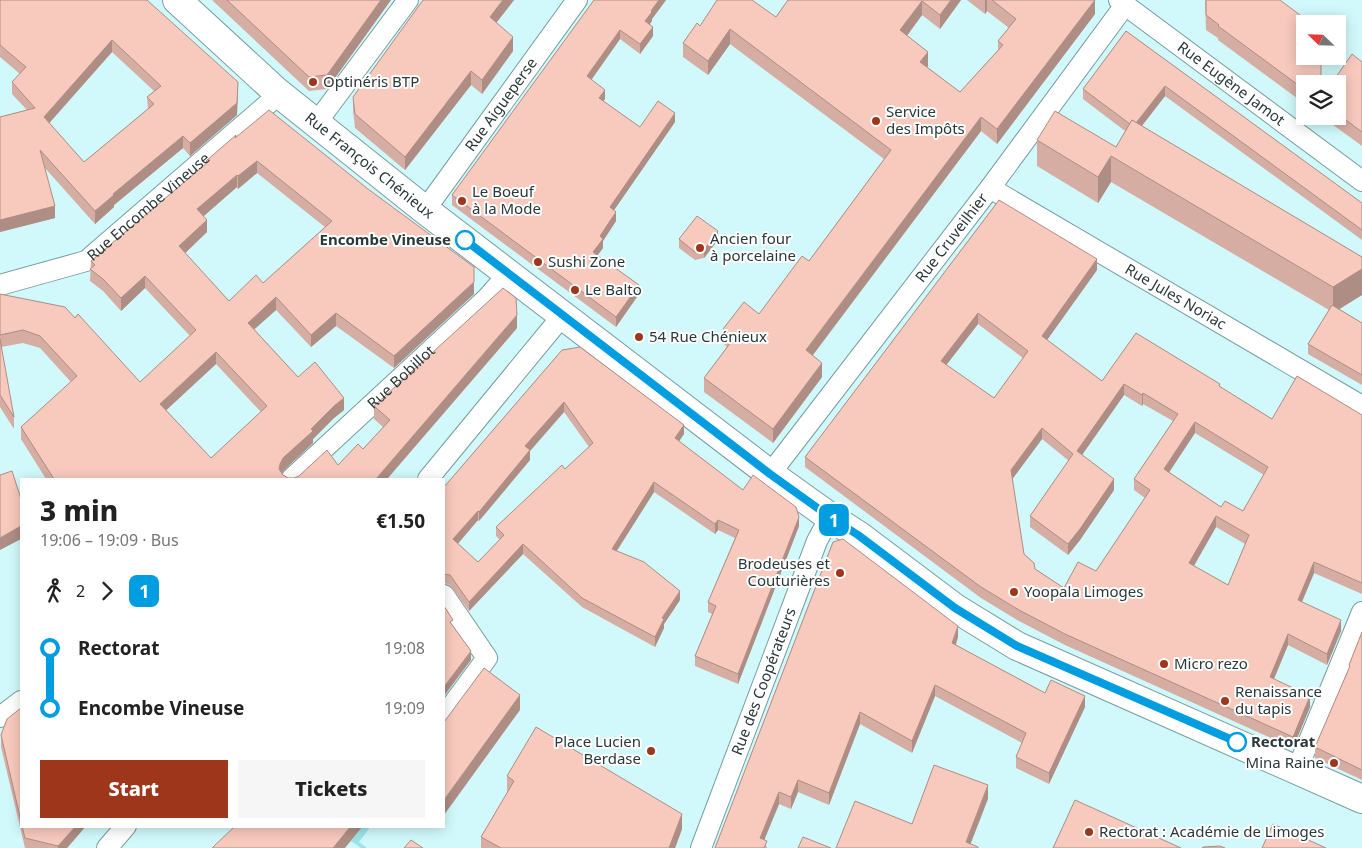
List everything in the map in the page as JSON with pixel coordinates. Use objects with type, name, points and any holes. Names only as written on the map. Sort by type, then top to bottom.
[{"type":"main road","name":"Rue François Chénieux","points":[[177,0],[277,92],[425,210],[770,474],[858,535],[955,608],[1017,646],[1362,799]]},
{"type":"street","points":[[317,122],[408,0]]},
{"type":"street","name":"Rue Aigueperse","points":[[425,210],[577,0]]},
{"type":"street","name":"Rue Eugène Jamot","points":[[1122,2],[1362,180]]},
{"type":"street","name":"Rue Cruveilhier","points":[[770,474],[990,188],[1122,2]]},
{"type":"street","name":"Rue Encombe Vineuse","points":[[0,285],[86,261],[269,103],[277,92]]},
{"type":"street","name":"Rue Jules Noriac","points":[[990,188],[1362,406]]},
{"type":"street","name":"Rue Bobillot","points":[[292,478],[487,298],[509,273]]},
{"type":"street","points":[[429,478],[563,315]]},
{"type":"street","name":"Rue des Coopérateurs","points":[[701,848],[817,541],[830,517]]},
{"type":"street","points":[[445,596],[487,658],[445,715]]},
{"type":"street","points":[[1297,770],[1362,612]]},
{"type":"street","points":[[0,717],[20,703]]},
{"type":"street","points":[[107,848],[124,828]]},
{"type":"shaded area","points":[[361,828],[370,828],[359,842],[367,848],[361,848],[351,841]]},
{"type":"building","points":[[0,0],[147,0],[238,82],[237,103],[190,143],[183,136],[95,211],[40,150],[55,206],[0,220],[0,117],[35,108],[12,82],[26,67],[0,45]],"holes":[[[112,40],[161,86],[147,97],[154,104],[84,162],[44,117]]]},
{"type":"building","points":[[227,0],[381,0],[327,75],[309,77]]},
{"type":"building","points":[[423,0],[503,0],[490,17],[513,37],[482,80],[471,71],[405,157],[355,114],[353,97]]},
{"type":"building","points":[[594,0],[659,0],[645,21],[653,27],[640,44],[620,30],[587,76],[605,90],[599,98],[640,127],[658,101],[675,113],[610,207],[616,212],[600,236],[603,239],[593,252],[639,285],[616,317],[452,195]]},
{"type":"building","points":[[717,0],[752,0],[776,17],[788,0],[951,0],[940,15],[922,1],[900,30],[928,52],[920,62],[960,92],[1003,45],[998,41],[1016,19],[992,0],[1095,0],[997,129],[981,117],[806,350],[822,363],[773,429],[704,378],[734,338],[723,329],[744,302],[759,314],[802,256],[809,261],[891,150],[730,29],[708,61],[683,43],[697,23],[700,26]]},
{"type":"building","points":[[1206,0],[1280,0],[1300,15],[1296,15],[1296,65],[1321,65],[1321,75],[1296,75],[1296,83],[1206,15]]},
{"type":"building","points":[[1126,31],[1362,203],[1362,230],[1165,86],[1136,123],[1132,120],[1130,124],[1083,89]]},
{"type":"building","points":[[1352,54],[1362,62],[1362,132],[1346,120],[1346,75],[1337,75]]},
{"type":"building","points":[[269,110],[368,189],[474,267],[474,282],[394,356],[336,313],[311,335],[276,297],[248,323],[298,377],[315,362],[344,398],[311,429],[313,431],[283,458],[279,469],[288,478],[53,478],[21,427],[77,376],[40,336],[23,330],[0,335],[0,294],[65,307],[75,318],[78,314],[140,382],[196,330],[145,276],[121,298],[103,279],[90,269],[95,265],[91,261],[208,162],[206,161],[236,135],[235,138]],"holes":[[[257,161],[332,221],[263,283],[256,275],[229,301],[179,246],[207,220],[197,209],[237,175]],[[216,352],[267,406],[211,458],[160,404]]]},
{"type":"building","points":[[1055,111],[1116,147],[1132,120],[1362,257],[1362,269],[1333,287],[1111,156],[1098,177],[1037,140]]},
{"type":"building","points":[[999,200],[1097,259],[1042,336],[1102,381],[1136,333],[1220,384],[1219,386],[1272,419],[1297,376],[1362,415],[1362,583],[1314,562],[1298,600],[1341,620],[1327,654],[1288,634],[1270,677],[1310,696],[1293,737],[1065,634],[1019,610],[981,587],[805,457]],"holes":[[[978,313],[1028,351],[994,398],[941,361]],[[1124,384],[1178,414],[1134,479],[1150,490],[1096,571],[1078,562],[1064,588],[1035,569],[1034,563],[1024,554],[1011,470],[1042,428],[1073,454],[1030,516],[1068,544],[1114,479],[1077,451]],[[1195,422],[1268,467],[1243,511],[1225,501],[1221,507],[1164,469]],[[1216,516],[1249,535],[1228,585],[1189,563]]]},
{"type":"building","points":[[697,216],[718,231],[704,250],[695,252],[679,239]]},
{"type":"building","points":[[503,288],[516,298],[517,315],[377,478],[294,478],[299,476],[327,450],[338,465],[358,444],[363,449],[390,420],[374,406]]},
{"type":"building","points":[[1332,305],[1362,323],[1362,375],[1308,344]]},
{"type":"building","points":[[0,339],[14,417],[0,395]]},
{"type":"building","points":[[580,347],[684,425],[675,438],[743,490],[753,475],[796,507],[799,517],[738,674],[695,656],[716,606],[708,602],[739,530],[718,520],[715,524],[654,482],[612,549],[644,562],[680,591],[662,618],[664,619],[655,637],[582,598],[523,544],[469,602],[450,575],[445,574],[445,486],[562,350]],"holes":[[[564,402],[593,443],[565,469],[562,465],[496,527],[504,535],[478,562],[453,539],[479,512],[530,450],[525,446]]]},
{"type":"building","points":[[12,471],[20,496],[20,527],[0,538],[0,475]]},
{"type":"building","points":[[843,539],[958,626],[952,643],[1045,693],[1051,680],[1085,696],[1049,773],[1016,757],[1026,733],[935,685],[912,741],[860,712],[829,793],[798,780],[791,797],[779,792],[760,838],[767,841],[764,848],[715,848],[833,542]]},
{"type":"building","points":[[445,608],[453,620],[450,622],[471,651],[445,686]]},
{"type":"building","points":[[1362,632],[1362,770],[1315,747],[1350,666]]},
{"type":"building","points":[[484,668],[520,695],[445,799],[445,721]]},
{"type":"building","points":[[20,709],[20,817],[1,735],[7,719]]},
{"type":"building","points":[[536,727],[682,814],[669,848],[501,848],[481,837],[514,781],[507,776]]},
{"type":"building","points":[[934,765],[988,785],[966,842],[978,848],[836,848],[855,801],[912,824]]},
{"type":"building","points":[[1075,800],[1181,848],[1053,848]]},
{"type":"building","points":[[1273,824],[1326,848],[1262,848]]},
{"type":"building","points":[[22,828],[74,828],[58,846],[25,838]]},
{"type":"building","points":[[233,828],[349,828],[333,848],[212,848]]},
{"type":"building","points":[[803,837],[831,848],[798,848]]},
{"type":"building","points":[[411,840],[423,848],[404,848]]},
{"type":"building","points":[[1220,846],[1225,848],[1202,848],[1203,847]]},
{"type":"bus line","name":"1","points":[[465,240],[770,474],[858,535],[955,608],[1017,646],[1237,742]]},
{"type":"place","name":"Optinéris BTP","points":[[313,82]]},
{"type":"place","name":"Service des Impôts","points":[[876,121]]},
{"type":"place","name":"Le Boeuf à la Mode","points":[[462,201]]},
{"type":"place","name":"Encombe Vineuse","points":[[465,240]]},
{"type":"place","name":"Ancien four à porcelaine","points":[[700,248]]},
{"type":"place","name":"Sushi Zone","points":[[538,262]]},
{"type":"place","name":"Le Balto","points":[[575,290]]},
{"type":"place","name":"54 Rue Chénieux","points":[[639,337]]},
{"type":"place","name":"Brodeuses et Couturières","points":[[840,573]]},
{"type":"place","name":"Yoopala Limoges","points":[[1014,592]]},
{"type":"place","name":"Micro rezo","points":[[1164,664]]},
{"type":"place","name":"Renaissance du tapis","points":[[1225,701]]},
{"type":"place","name":"Rectorat","points":[[1237,742]]},
{"type":"place","name":"Place Lucien Berdase","points":[[651,751]]},
{"type":"place","name":"Mina Raine","points":[[1334,763]]},
{"type":"place","name":"Rectorat : Académie de Limoges","points":[[1089,832]]}]
